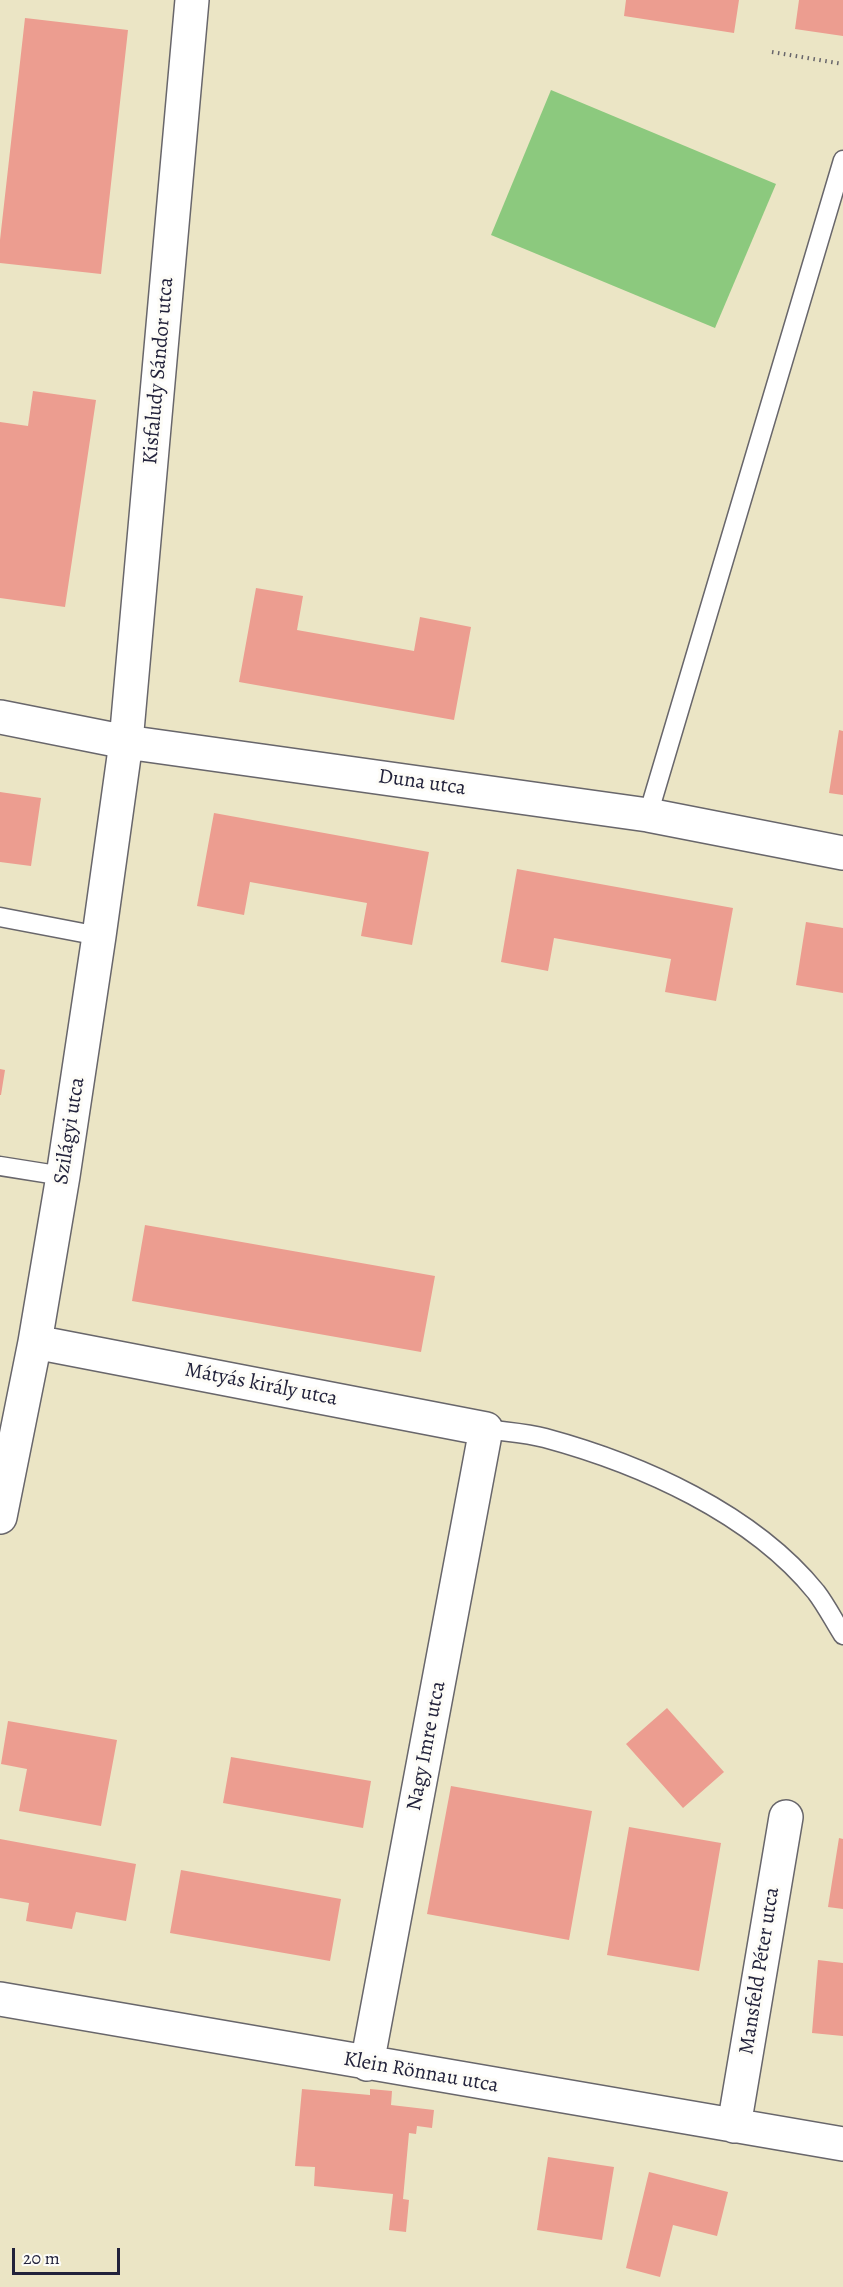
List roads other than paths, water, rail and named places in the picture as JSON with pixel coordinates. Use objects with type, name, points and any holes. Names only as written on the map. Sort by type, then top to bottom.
[{"type":"street","name":"Kisfaludy Sándor utca","points":[[126,742],[192,0]]},
{"type":"street","name":"Duna utca","points":[[0,717],[126,742],[648,815],[843,853]]},
{"type":"street","name":"Szilágyi utca","points":[[0,1516],[35,1342],[63,1176],[126,742]]},
{"type":"street","name":"Mátyás király utca","points":[[35,1342],[486,1429]]},
{"type":"street","name":"Nagy Imre utca","points":[[367,2064],[486,1429]]},
{"type":"street","name":"Mansfeld Péter utca","points":[[734,2126],[786,1817]]},
{"type":"street","name":"Klein Rönnau utca","points":[[0,1999],[367,2064],[843,2144]]},
{"type":"lane","points":[[648,815],[843,160]]},
{"type":"lane","points":[[0,917],[99,936]]},
{"type":"lane","points":[[0,1166],[63,1176]]},
{"type":"lane","points":[[486,1429],[543,1438],[620,1461],[694,1495],[770,1545],[817,1593],[843,1635]]}]
